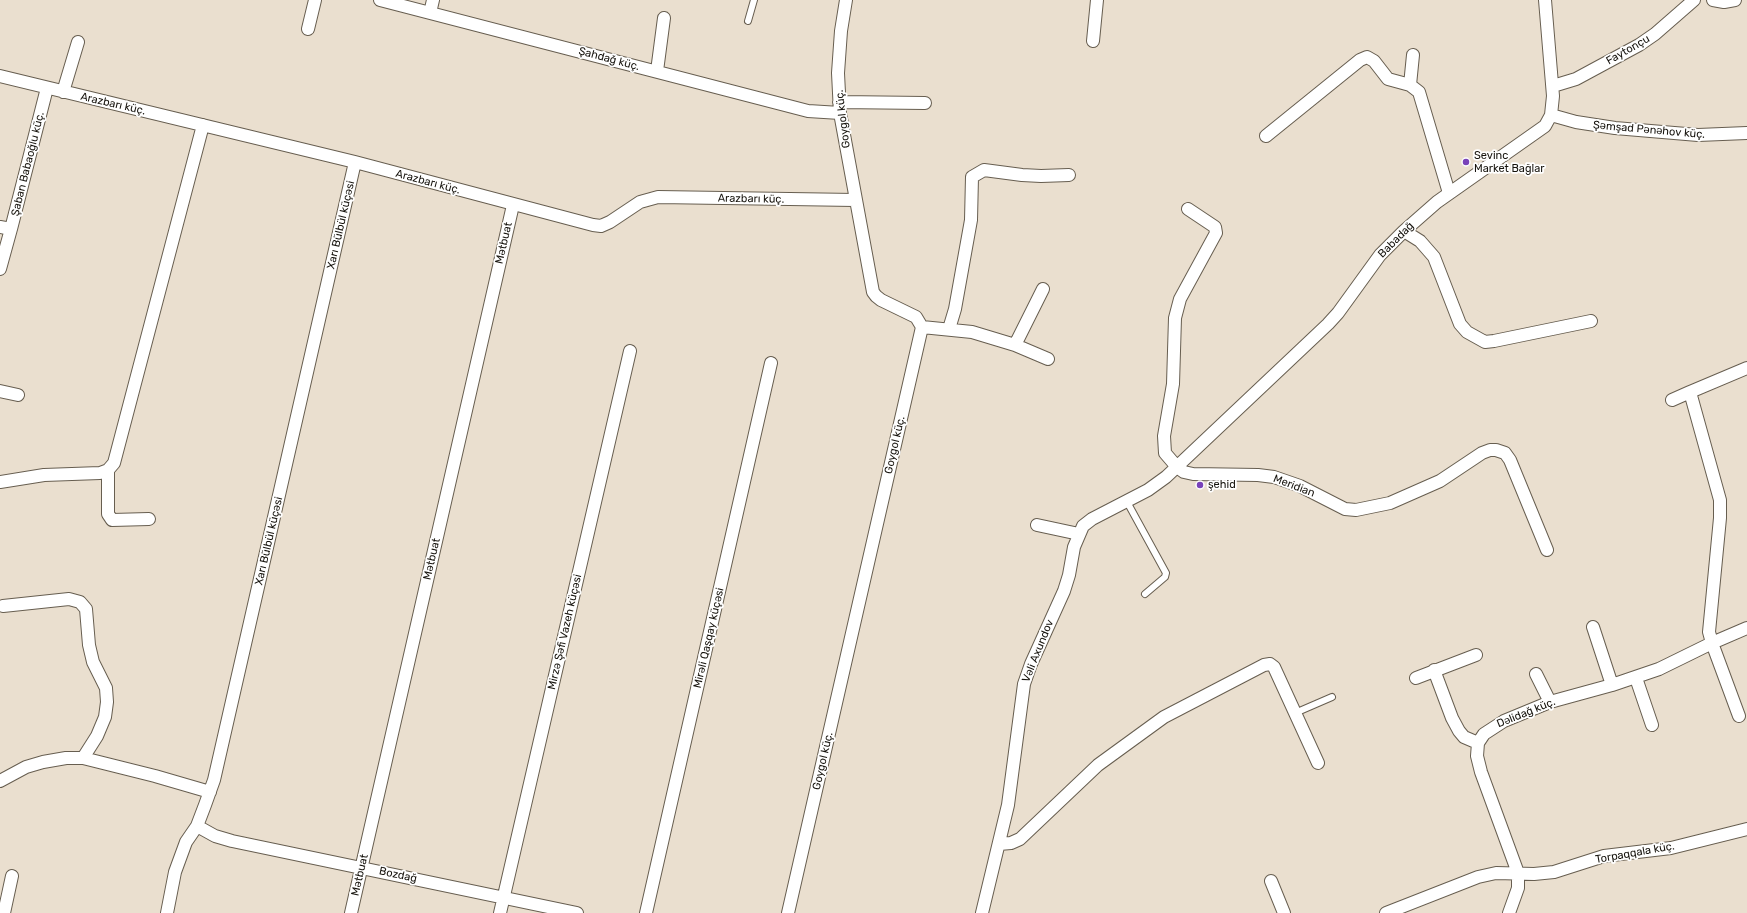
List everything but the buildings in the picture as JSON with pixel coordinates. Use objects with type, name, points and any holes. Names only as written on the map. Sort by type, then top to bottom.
[{"type":"street","points":[[308,29],[315,0]]},
{"type":"street","name":"Şahdağ küç.","points":[[380,0],[808,110],[826,113],[839,107],[925,103]]},
{"type":"street","points":[[430,13],[433,0]]},
{"type":"street","name":"Goygol küç.","points":[[788,913],[922,327],[916,317],[881,300],[873,292],[839,107],[839,59],[846,0]]},
{"type":"street","points":[[1093,41],[1096,0]]},
{"type":"street","points":[[1545,0],[1553,86],[1551,115]]},
{"type":"street","name":"Faytonçu","points":[[1553,86],[1576,79],[1639,45],[1655,34],[1694,0]]},
{"type":"street","points":[[1713,0],[1724,2],[1735,0]]},
{"type":"street","points":[[657,71],[664,18]]},
{"type":"street","points":[[63,92],[78,42]]},
{"type":"street","points":[[1410,85],[1413,55]]},
{"type":"street","points":[[1266,136],[1364,57],[1371,58],[1388,79],[1410,85],[1419,92],[1449,193]]},
{"type":"street","name":"Arazbarı küç.","points":[[0,76],[356,162],[513,205],[593,225],[601,226],[610,222],[640,202],[658,197],[855,200]]},
{"type":"street","name":"Şaban Babaoğlu küç.","points":[[0,269],[5,228],[47,88]]},
{"type":"street","name":"Babadağ","points":[[1177,467],[1328,324],[1338,313],[1380,255],[1404,231],[1449,193],[1538,132],[1545,126],[1551,115]]},
{"type":"street","name":"Şəmşad Pənəhov küç.","points":[[1551,115],[1588,124],[1630,129],[1698,135],[1747,133]]},
{"type":"street","points":[[0,482],[44,475],[100,473],[108,470],[114,463],[203,125]]},
{"type":"street","name":"Xarı Bülbül küçəsi","points":[[167,913],[175,872],[186,842],[197,826],[210,792],[356,162]]},
{"type":"street","points":[[949,329],[955,309],[971,220],[972,177],[984,170],[1022,175],[1069,175]]},
{"type":"street","name":"Mətbuat","points":[[351,913],[513,205]]},
{"type":"street","points":[[1177,467],[1165,453],[1164,436],[1173,384],[1175,318],[1180,299],[1216,233],[1215,227],[1188,208]]},
{"type":"street","points":[[1404,231],[1420,241],[1434,257],[1460,324],[1467,332],[1485,342],[1591,321]]},
{"type":"street","points":[[1015,345],[1043,289]]},
{"type":"street","points":[[922,327],[972,332],[1015,345],[1048,359]]},
{"type":"street","name":"Mirzə Şəfi Vazeh küçəsi","points":[[500,913],[630,351]]},
{"type":"street","name":"Mirəli Qaşqay küçəsi","points":[[646,913],[771,363]]},
{"type":"street","points":[[1672,400],[1747,368]]},
{"type":"street","points":[[0,391],[18,396]]},
{"type":"street","points":[[1690,392],[1720,500],[1720,518],[1709,632],[1739,716]]},
{"type":"street","name":"Meridian","points":[[1177,467],[1184,472],[1193,474],[1258,475],[1274,477],[1300,486],[1344,508],[1356,510],[1390,503],[1440,481],[1482,453],[1490,450],[1496,450],[1505,453],[1510,460],[1547,550]]},
{"type":"street","name":"Vəli Axundov","points":[[982,913],[1011,788],[1024,684],[1031,664],[1064,591],[1079,534],[1088,521],[1157,484],[1177,467]]},
{"type":"street","points":[[108,470],[108,514],[112,520],[148,519]]},
{"type":"street","points":[[1037,525],[1079,534]]},
{"type":"street","points":[[3,606],[69,600],[80,602],[86,609],[93,662],[106,688],[107,702],[105,717],[97,736],[83,758]]},
{"type":"street","points":[[1593,627],[1612,685]]},
{"type":"street","name":"Dəlidağ küç.","points":[[1478,743],[1484,734],[1504,720],[1550,702],[1636,678],[1659,669],[1747,628]]},
{"type":"street","points":[[1416,678],[1476,655]]},
{"type":"street","points":[[999,844],[1011,843],[1020,839],[1098,765],[1164,717],[1264,665],[1270,664],[1274,667],[1318,763]]},
{"type":"street","points":[[1434,670],[1452,718],[1459,731],[1464,737],[1478,743],[1477,756],[1481,772],[1518,873],[1518,888],[1509,913]]},
{"type":"street","points":[[1536,674],[1550,702]]},
{"type":"street","points":[[1636,678],[1652,725]]},
{"type":"street","points":[[0,780],[26,767],[43,762],[66,758],[83,758],[155,776],[210,792]]},
{"type":"street","name":"Bozdağ","points":[[197,826],[215,836],[232,841],[577,913]]},
{"type":"street","name":"Torpaqqala küç.","points":[[1386,913],[1478,877],[1496,873],[1534,874],[1554,872],[1604,856],[1670,848],[1747,829]]},
{"type":"street","points":[[4,913],[12,876]]},
{"type":"street","points":[[1271,881],[1284,913]]},
{"type":"lane","points":[[748,21],[754,0]]},
{"type":"lane","points":[[1126,500],[1166,573],[1165,578],[1145,594]]},
{"type":"lane","points":[[1296,713],[1332,697]]},
{"type":"place","name":"Sevinc Market Bağlar","points":[[1466,162]]},
{"type":"place","name":"şehid","points":[[1200,485]]}]
